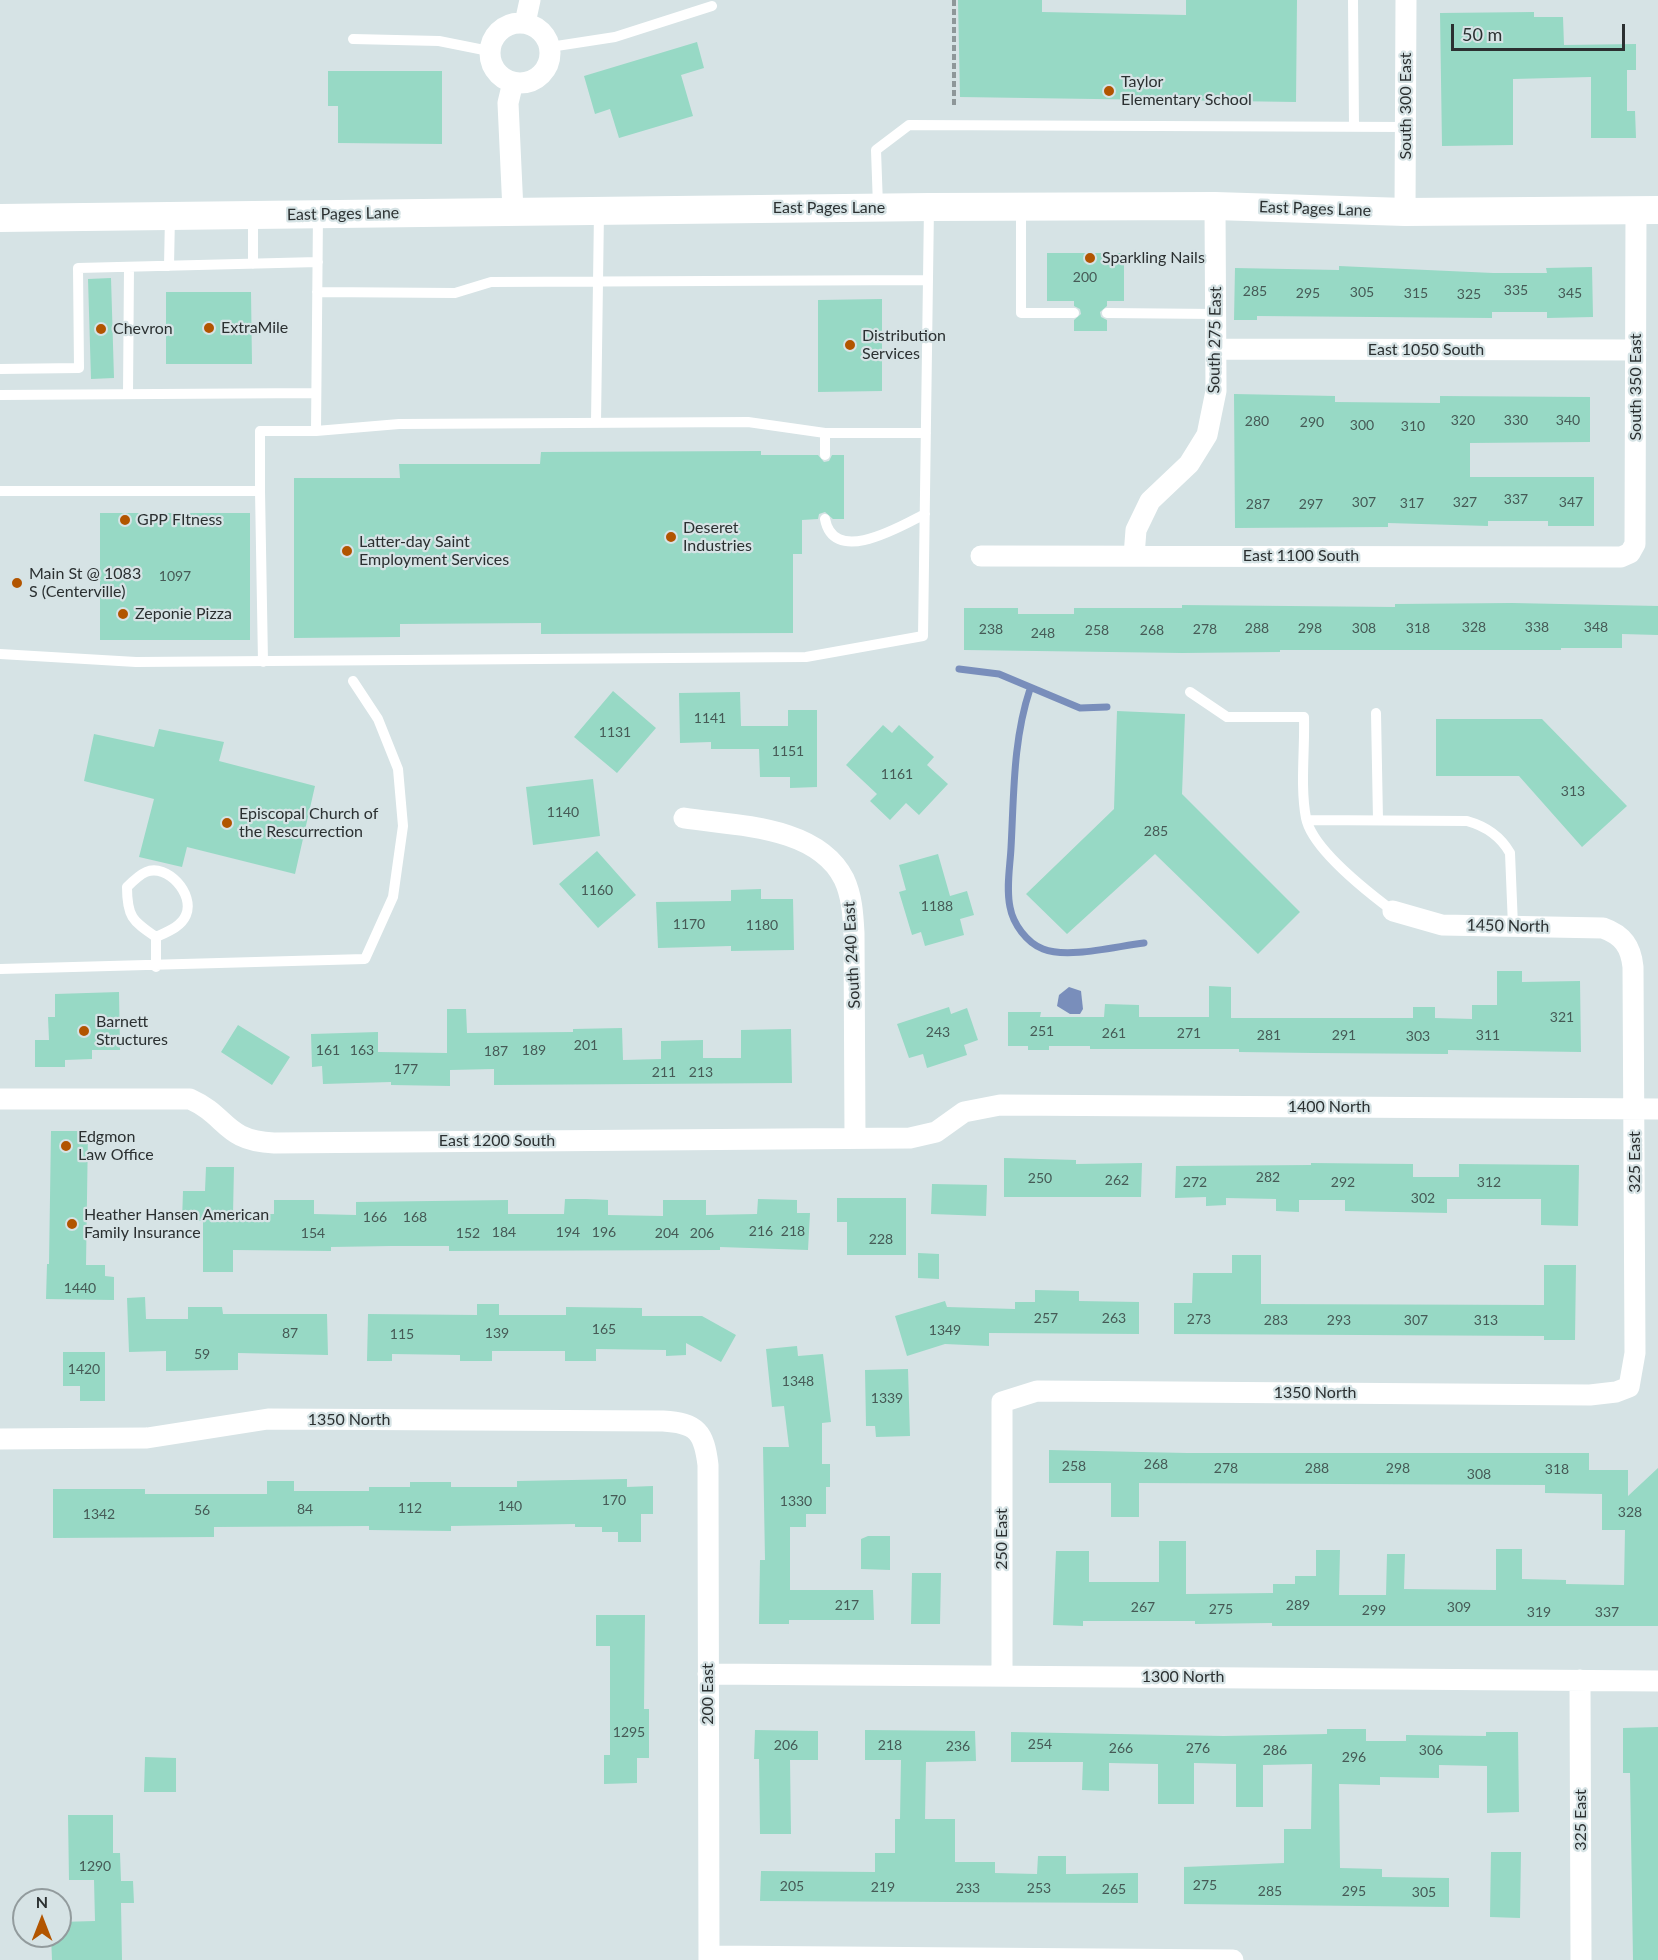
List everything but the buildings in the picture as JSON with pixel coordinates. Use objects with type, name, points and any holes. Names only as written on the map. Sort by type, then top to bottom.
[{"type":"main road","name":"East Pages Lane","points":[[0,218],[878,207],[1215,206],[1405,212],[1647,210]]},
{"type":"street","points":[[525,23],[530,0]]},
{"type":"street","name":"South 300 East","points":[[1405,212],[1406,0]]},
{"type":"street","points":[[515,23],[525,23],[543,34],[550,47],[548,62],[543,71],[533,80],[513,82],[496,73],[489,51],[494,37],[501,29],[515,23]]},
{"type":"street","points":[[513,82],[508,103],[513,211]]},
{"type":"street","name":"South 275 East","points":[[1134,556],[1136,530],[1150,501],[1167,482],[1189,464],[1207,435],[1216,391],[1215,206]]},
{"type":"street","name":"South 350 East","points":[[1621,557],[1630,553],[1635,544],[1636,350],[1647,210]]},
{"type":"street","name":"East 1050 South","points":[[1216,349],[1636,350]]},
{"type":"street","name":"East 1100 South","points":[[981,556],[1621,557]]},
{"type":"street","name":"South 240 East","points":[[684,818],[760,830],[801,841],[831,862],[842,876],[852,906],[854,933],[855,1138]]},
{"type":"street","name":"1450 North","points":[[1393,911],[1442,925],[1592,926],[1603,928],[1622,938]]},
{"type":"street","name":"325 East","points":[[1622,938],[1632,957],[1634,967],[1635,1353],[1629,1387]]},
{"type":"street","name":"East 1200 South","points":[[0,1099],[190,1099],[205,1106],[231,1131],[258,1142],[923,1136],[945,1127],[964,1113],[1000,1105]]},
{"type":"street","name":"1400 North","points":[[1000,1105],[1658,1109]]},
{"type":"street","name":"1350 North","points":[[1002,1402],[1037,1391],[1590,1395],[1616,1392],[1629,1387]]},
{"type":"street","name":"250 East","points":[[1002,1402],[1002,1676]]},
{"type":"street","name":"1350 North","points":[[0,1439],[147,1438],[268,1419],[663,1421],[688,1425],[699,1431]]},
{"type":"street","name":"200 East","points":[[699,1431],[704,1440],[708,1465],[709,1958]]},
{"type":"street","name":"1300 North","points":[[708,1674],[1658,1681]]},
{"type":"street","name":"325 East","points":[[1580,1680],[1581,1960]]},
{"type":"street","points":[[709,1958],[1233,1960]]},
{"type":"lane","points":[[1353,0],[1354,127]]},
{"type":"lane","points":[[550,47],[615,37],[712,6]]},
{"type":"lane","points":[[353,39],[439,41],[489,51]]},
{"type":"lane","points":[[878,207],[876,150],[909,125],[1405,127]]},
{"type":"lane","points":[[0,654],[136,662],[806,657],[923,636],[928,207]]},
{"type":"lane","points":[[1021,207],[1021,313],[1074,313]]},
{"type":"lane","points":[[596,422],[599,209]]},
{"type":"lane","points":[[316,431],[318,214]]},
{"type":"lane","points":[[253,215],[253,264]]},
{"type":"lane","points":[[169,266],[170,216]]},
{"type":"lane","points":[[0,369],[79,368],[78,268],[318,262]]},
{"type":"lane","points":[[128,394],[129,267]]},
{"type":"lane","points":[[317,292],[455,292],[491,282],[928,280]]},
{"type":"lane","points":[[1107,313],[1216,314]]},
{"type":"lane","points":[[0,395],[316,393]]},
{"type":"lane","points":[[263,662],[260,431],[316,431],[399,424],[748,422],[825,433],[926,434]]},
{"type":"lane","points":[[825,433],[825,455]]},
{"type":"lane","points":[[0,491],[260,491]]},
{"type":"lane","points":[[825,519],[834,535],[845,540],[867,541],[925,514]]},
{"type":"lane","points":[[0,969],[156,967],[365,959],[393,897],[403,826],[398,769],[378,719],[353,681]]},
{"type":"lane","points":[[1190,693],[1227,717],[1304,717],[1307,820],[1314,836],[1356,883],[1393,911]]},
{"type":"lane","points":[[1376,712],[1378,820]]},
{"type":"lane","points":[[1307,820],[1467,821],[1486,828],[1510,853],[1513,926]]},
{"type":"lane","points":[[147,872],[162,872],[177,882],[187,897],[187,914],[177,927],[156,937],[136,924],[127,909],[127,887],[147,872]]},
{"type":"lane","points":[[156,937],[156,967]]},
{"type":"path","points":[[954,0],[954,106]]},
{"type":"water","points":[[1069,987],[1081,991],[1083,1009],[1080,1014],[1070,1014],[1057,1006],[1059,995]]},
{"type":"waterway","points":[[959,669],[999,674],[1080,708],[1107,707]]},
{"type":"waterway","points":[[1030,689],[1020,728],[1014,787],[1008,885],[1014,920],[1032,942],[1053,952],[1093,951],[1144,943]]},
{"type":"place","name":"Taylor Elementary School","points":[[1109,91]]},
{"type":"place","name":"Sparkling Nails","points":[[1090,258]]},
{"type":"place","name":"ExtraMile","points":[[209,328]]},
{"type":"place","name":"Chevron","points":[[101,329]]},
{"type":"place","name":"Distribution Services","points":[[850,345]]},
{"type":"place","name":"GPP FItness","points":[[125,520]]},
{"type":"place","name":"Deseret Industries","points":[[671,537]]},
{"type":"place","name":"Latter-day Saint Employment Services","points":[[347,551]]},
{"type":"place","name":"Main St @ 1083 S (Centerville)","points":[[17,583]]},
{"type":"place","name":"Zeponie Pizza","points":[[123,614]]},
{"type":"place","name":"Episcopal Church of the Rescurrection","points":[[227,823]]},
{"type":"place","name":"Barnett Structures","points":[[84,1031]]},
{"type":"place","name":"Edgmon Law Office","points":[[66,1146]]},
{"type":"place","name":"Heather Hansen American Family Insurance","points":[[72,1224]]}]
